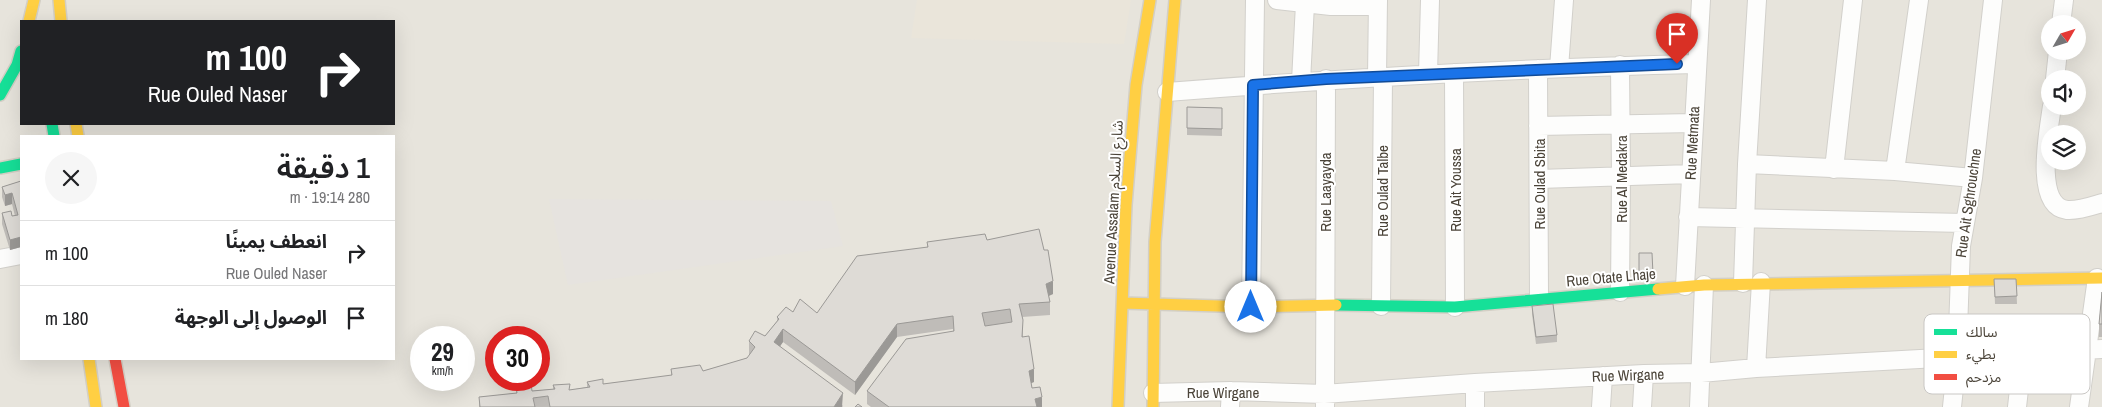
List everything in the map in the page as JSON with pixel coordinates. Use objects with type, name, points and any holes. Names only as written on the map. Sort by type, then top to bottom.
[{"type":"street","points":[[29,20],[34,0]]},
{"type":"street","points":[[34,0],[38,20]]},
{"type":"street","points":[[59,0],[61,20]]},
{"type":"street","name":"Avenue Assalam شارع السلام","points":[[1118,407],[1126,206],[1136,85],[1150,0]]},
{"type":"street","points":[[1153,400],[1156,224],[1175,0]]},
{"type":"street","points":[[1251,307],[1255,0]]},
{"type":"street","points":[[1277,0],[1353,7],[1377,3]]},
{"type":"street","points":[[1428,74],[1430,0]]},
{"type":"street","points":[[1559,68],[1564,0]]},
{"type":"street","name":"Rue Metmata","points":[[1684,286],[1700,0]]},
{"type":"street","points":[[1743,283],[1747,164],[1757,0]]},
{"type":"street","points":[[1834,169],[1853,0]]},
{"type":"street","points":[[1895,171],[1919,0]]},
{"type":"street","name":"Rue Ait Sghrouchne","points":[[1958,314],[1959,279],[1965,223],[1973,178],[1993,0]]},
{"type":"street","points":[[2062,15],[2064,0]]},
{"type":"street","name":"Rue Oulad Talbe","points":[[1377,3],[1380,77],[1381,306]]},
{"type":"street","points":[[1301,81],[1306,4]]},
{"type":"street","points":[[0,95],[17,65],[20,54]]},
{"type":"street","points":[[1167,92],[1326,79],[1620,65],[1696,64]]},
{"type":"street","name":"Rue Al Medakra","points":[[1620,65],[1620,292]]},
{"type":"street","name":"Rue Oulad Sbita","points":[[1538,69],[1539,298]]},
{"type":"street","name":"Rue Ait Youssa","points":[[1454,73],[1455,307]]},
{"type":"street","name":"Rue Laayayda","points":[[1324,401],[1326,79]]},
{"type":"street","points":[[2051,115],[2046,164],[2047,190],[2055,204],[2067,210],[2102,203]]},
{"type":"street","points":[[1538,126],[1693,123]]},
{"type":"street","points":[[0,168],[20,164]]},
{"type":"street","points":[[1747,164],[1895,171],[1973,178]]},
{"type":"street","points":[[1539,179],[1691,174]]},
{"type":"street","points":[[1688,216],[1965,223]]},
{"type":"street","points":[[0,259],[20,255]]},
{"type":"street","points":[[2090,364],[2094,349],[2099,278]]},
{"type":"street","name":"Rue Otate Lhaje","points":[[1123,303],[1251,307],[1324,305],[1455,307],[1684,286],[1761,282],[2099,278]]},
{"type":"street","points":[[1756,368],[1761,282]]},
{"type":"street","points":[[1699,407],[1704,285]]},
{"type":"street","points":[[89,360],[96,407]]},
{"type":"street","points":[[115,360],[121,407]]},
{"type":"street","name":"Rue Wirgane","points":[[1153,400],[1324,401],[1475,383],[1644,374],[1701,373],[1756,368],[1924,360]]},
{"type":"street","points":[[1642,407],[1644,374]]},
{"type":"street","points":[[1601,407],[1603,376]]},
{"type":"street","points":[[1475,383],[1475,407]]},
{"type":"street","name":"Rue Ait Sghrouchne","points":[[1952,407],[1953,394]]},
{"type":"street","points":[[2018,407],[2019,394]]},
{"type":"street","points":[[2079,407],[2082,394]]},
{"type":"shaded area","points":[[0,0],[2102,0],[2102,407],[0,407]]},
{"type":"shaded area","points":[[917,0],[1131,0],[1124,44],[911,38]]},
{"type":"shaded area","points":[[549,199],[831,201],[843,246],[568,285]]},
{"type":"building","points":[[1187,107],[1222,108],[1222,129],[1187,128]]},
{"type":"building","points":[[20,181],[20,237],[10,240],[2,213],[11,211],[12,216],[18,215],[12,193],[5,195],[2,187]]},
{"type":"building","points":[[1039,229],[1044,250],[1048,250],[1053,281],[1046,284],[1050,302],[1019,304],[1023,320],[1022,337],[1029,336],[1034,369],[1029,371],[1032,388],[1040,387],[1042,397],[1035,399],[1037,407],[889,407],[867,391],[906,339],[954,331],[953,316],[897,324],[855,382],[783,329],[774,342],[843,393],[834,407],[550,407],[548,396],[533,398],[535,407],[480,407],[479,397],[517,393],[517,391],[550,391],[555,389],[553,385],[570,384],[569,390],[590,387],[587,382],[603,379],[603,384],[672,375],[671,369],[700,365],[703,371],[747,358],[755,347],[749,341],[755,331],[765,336],[786,307],[793,312],[800,299],[817,313],[857,256],[928,247],[927,242],[985,234],[987,240]],"holes":[[[1010,309],[1012,322],[985,326],[982,313]]]},
{"type":"building","points":[[1639,253],[1652,253],[1653,274],[1639,274]]},
{"type":"building","points":[[1994,279],[2016,279],[2017,296],[1995,297]]},
{"type":"building","points":[[2102,292],[2102,324],[2099,324]]},
{"type":"building","points":[[1553,304],[1557,335],[1536,337],[1532,306]]},
{"type":"traffic: fast","points":[[0,95],[17,65],[20,54]]},
{"type":"traffic: fast","points":[[52,125],[54,135]]},
{"type":"traffic: fast","points":[[0,168],[20,164]]},
{"type":"traffic: fast","points":[[1336,305],[1455,307],[1658,289]]},
{"type":"traffic: slow","points":[[29,20],[34,0]]},
{"type":"traffic: slow","points":[[59,0],[61,20]]},
{"type":"traffic: slow","points":[[1118,407],[1126,205],[1136,85],[1150,0]]},
{"type":"traffic: slow","points":[[1153,407],[1155,242],[1175,0]]},
{"type":"traffic: slow","points":[[76,125],[78,135]]},
{"type":"traffic: slow","points":[[1658,289],[1704,285],[2102,278]]},
{"type":"traffic: slow","points":[[1123,303],[1251,307],[1336,305]]},
{"type":"traffic: slow","points":[[89,360],[96,407]]},
{"type":"traffic: jam","points":[[115,360],[124,407]]},
{"type":"route","points":[[1251,307],[1253,85],[1326,79],[1677,64]]}]
